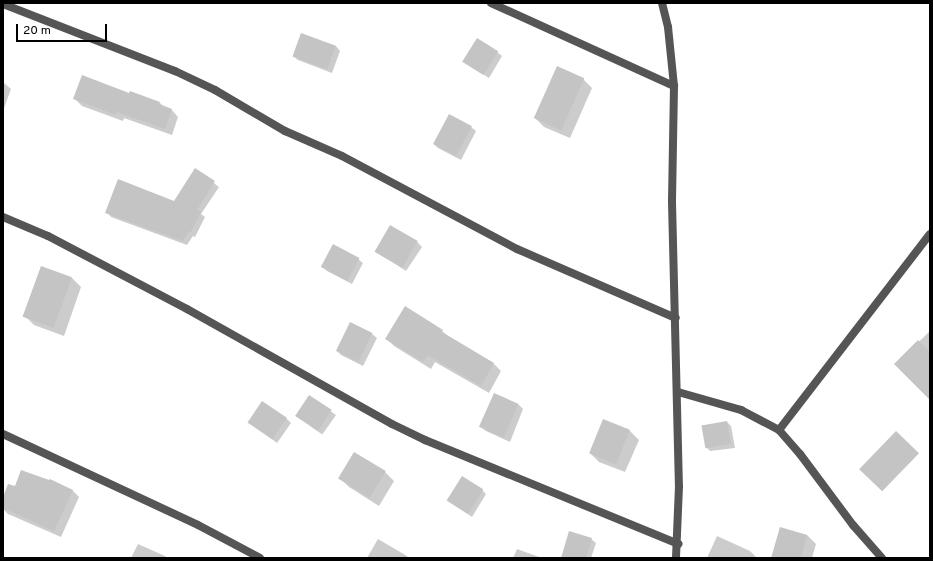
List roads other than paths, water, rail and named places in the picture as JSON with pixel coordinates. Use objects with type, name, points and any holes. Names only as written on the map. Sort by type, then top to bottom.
[{"type":"street","points":[[491,3],[674,86]]},
{"type":"street","points":[[662,3],[668,27],[674,86],[672,202],[678,392],[678,544],[676,558]]},
{"type":"street","points":[[3,4],[175,71],[215,90],[285,131],[342,156],[517,249],[676,318]]},
{"type":"street","points":[[3,217],[48,236],[187,309],[392,424],[425,440],[678,544]]},
{"type":"street","points":[[779,430],[930,234]]},
{"type":"street","points":[[678,392],[741,410],[779,430],[800,454],[853,525],[882,558]]},
{"type":"street","points":[[3,434],[198,524],[260,558]]}]
